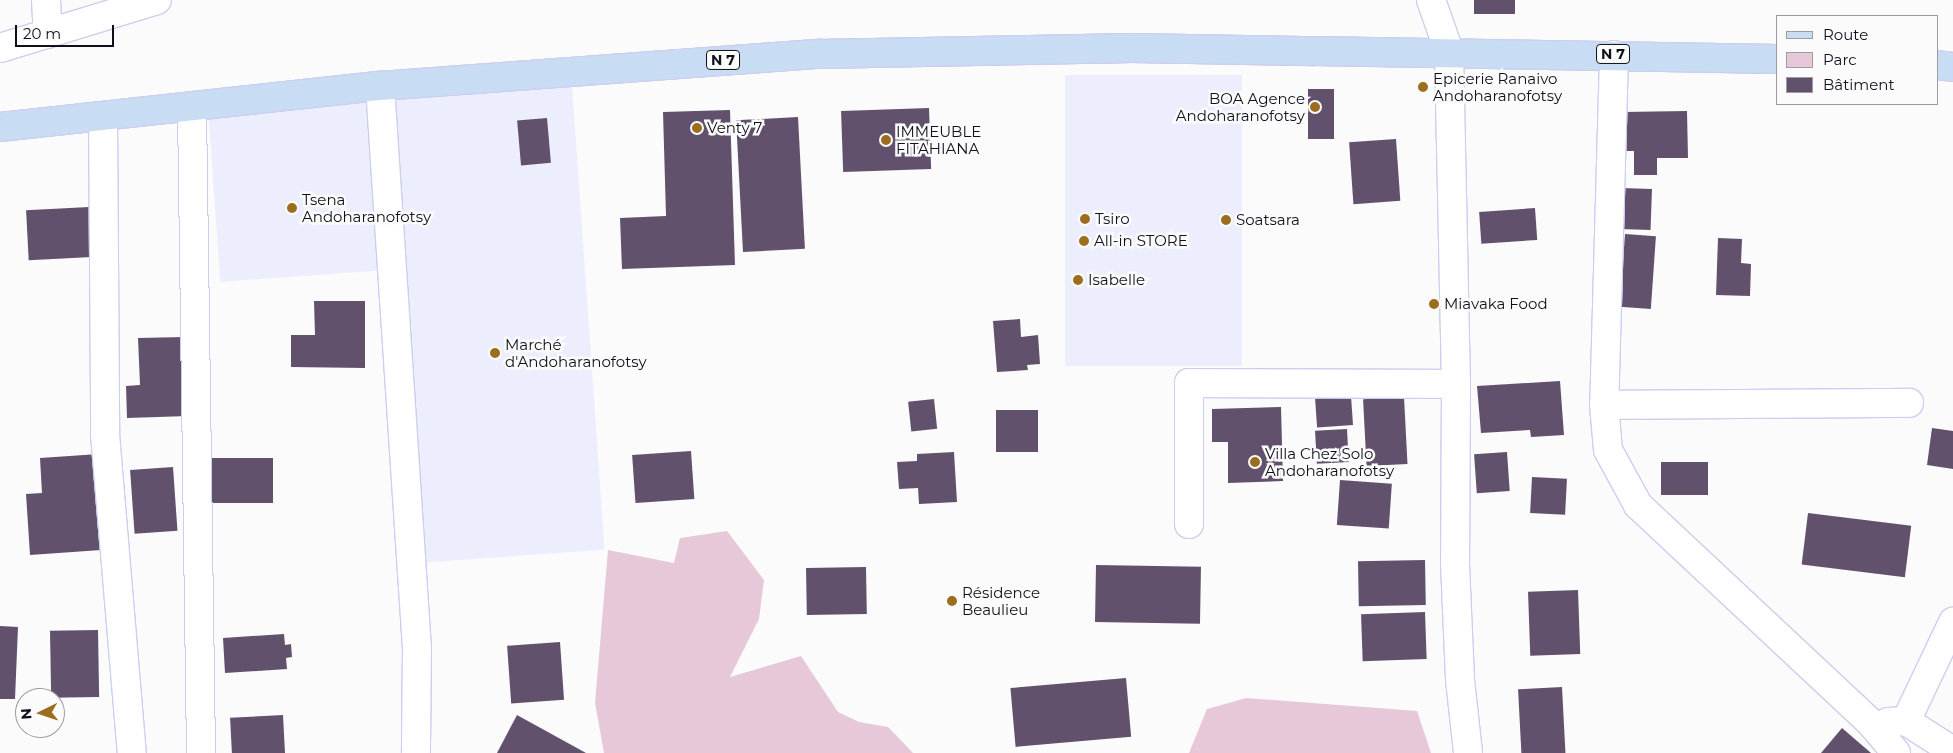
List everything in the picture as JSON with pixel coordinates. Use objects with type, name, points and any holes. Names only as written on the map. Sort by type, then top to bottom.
[{"type":"main road","name":"N 7","points":[[0,128],[380,86],[819,54],[1134,48],[1449,51],[1776,59]]},
{"type":"main road","points":[[1938,65],[1953,67]]},
{"type":"street","points":[[46,0],[48,34]]},
{"type":"street","points":[[0,48],[157,0]]},
{"type":"street","points":[[1431,0],[1449,51],[1456,384],[1455,564],[1460,680],[1468,753]]},
{"type":"street","points":[[1614,54],[1604,405],[1608,450],[1638,505],[1871,723],[1896,753]]},
{"type":"street","points":[[380,86],[418,649],[416,753]]},
{"type":"street","points":[[192,108],[201,753]]},
{"type":"street","points":[[103,116],[105,434],[132,753]]},
{"type":"street","points":[[1189,524],[1190,383],[1456,384]]},
{"type":"street","points":[[1604,405],[1909,403]]},
{"type":"street","points":[[1906,721],[1953,622]]},
{"type":"street","points":[[1871,723],[1906,721],[1953,751]]},
{"type":"shaded area","name":"Marché d'Andoharanofotsy","points":[[571,70],[605,550],[413,563],[379,83]]},
{"type":"shaded area","points":[[1065,75],[1242,75],[1242,366],[1065,366]]},
{"type":"shaded area","name":"Tsena Andoharanofotsy","points":[[368,101],[380,271],[220,282],[208,112]]},
{"type":"green space","points":[[727,531],[764,580],[759,619],[730,677],[801,656],[838,712],[859,722],[888,727],[913,753],[604,753],[595,703],[608,550],[674,563],[680,538]]},
{"type":"green space","points":[[1246,698],[1417,711],[1431,753],[1189,753],[1207,709]]},
{"type":"building","points":[[1474,0],[1515,0],[1515,14],[1474,14]]},
{"type":"building","points":[[1308,89],[1334,89],[1334,139],[1308,139]]},
{"type":"building","name":"IMMEUBLE FITAHIANA","points":[[929,108],[931,169],[843,172],[841,111]]},
{"type":"building","points":[[730,110],[735,265],[622,269],[620,218],[666,216],[663,112]]},
{"type":"building","points":[[1687,111],[1688,158],[1657,158],[1657,175],[1634,175],[1634,151],[1624,151],[1623,112]]},
{"type":"building","points":[[798,117],[805,249],[743,252],[736,120]]},
{"type":"building","points":[[547,118],[551,163],[521,165],[517,121]]},
{"type":"building","points":[[1396,139],[1400,201],[1353,204],[1349,142]]},
{"type":"building","points":[[1621,188],[1652,189],[1651,230],[1620,229]]},
{"type":"building","points":[[89,207],[92,257],[29,260],[26,210]]},
{"type":"building","points":[[1535,208],[1537,240],[1481,244],[1479,212]]},
{"type":"building","points":[[1625,234],[1656,236],[1651,309],[1620,307]]},
{"type":"building","points":[[1718,238],[1742,239],[1741,263],[1751,264],[1750,296],[1716,295]]},
{"type":"building","points":[[314,301],[365,301],[365,368],[291,367],[291,335],[315,335]]},
{"type":"building","points":[[1020,319],[1021,337],[1038,335],[1040,364],[1027,365],[1028,370],[997,372],[993,321]]},
{"type":"building","points":[[185,337],[188,416],[127,418],[126,386],[140,385],[138,338]]},
{"type":"building","points":[[1560,381],[1564,435],[1531,437],[1530,430],[1481,433],[1477,386]]},
{"type":"building","points":[[1351,396],[1353,425],[1317,427],[1315,399]]},
{"type":"building","points":[[1404,397],[1408,464],[1367,466],[1363,399]]},
{"type":"building","points":[[934,399],[937,429],[911,432],[908,402]]},
{"type":"building","name":"Villa Chez Solo Andoharanofotsy","points":[[1281,407],[1283,481],[1228,483],[1228,442],[1212,442],[1212,409]]},
{"type":"building","points":[[996,410],[1038,410],[1038,452],[996,452]]},
{"type":"building","points":[[1932,428],[1953,431],[1953,469],[1927,465]]},
{"type":"building","points":[[1347,429],[1349,462],[1317,464],[1315,431]]},
{"type":"building","points":[[691,451],[694,499],[635,503],[632,455]]},
{"type":"building","points":[[954,452],[957,502],[919,504],[918,488],[899,489],[897,462],[917,461],[917,454]]},
{"type":"building","points":[[1507,452],[1510,491],[1477,493],[1474,454]]},
{"type":"building","points":[[99,454],[96,488],[101,550],[30,555],[26,494],[42,493],[40,458]]},
{"type":"building","points":[[211,458],[273,458],[273,503],[211,503]]},
{"type":"building","points":[[1661,462],[1708,462],[1708,495],[1661,495]]},
{"type":"building","points":[[173,467],[177,531],[135,534],[130,470]]},
{"type":"building","points":[[1532,477],[1567,479],[1565,515],[1530,513]]},
{"type":"building","points":[[1340,480],[1392,484],[1389,529],[1337,525]]},
{"type":"building","points":[[1808,513],[1911,526],[1905,577],[1802,565]]},
{"type":"building","points":[[1425,560],[1426,605],[1359,606],[1358,561]]},
{"type":"building","points":[[1096,565],[1201,567],[1200,624],[1095,622]]},
{"type":"building","points":[[866,567],[867,614],[807,615],[806,568]]},
{"type":"building","points":[[1578,590],[1580,654],[1530,656],[1528,592]]},
{"type":"building","points":[[1425,612],[1427,659],[1363,661],[1361,614]]},
{"type":"building","points":[[0,626],[18,627],[15,699],[0,699]]},
{"type":"building","points":[[98,630],[99,697],[65,698],[65,688],[51,688],[50,631]]},
{"type":"building","points":[[284,634],[285,645],[291,644],[292,657],[286,658],[287,669],[225,673],[223,638]]},
{"type":"building","points":[[560,642],[564,700],[511,704],[507,646]]},
{"type":"building","points":[[1126,678],[1131,737],[1016,747],[1010,688]]},
{"type":"building","points":[[1562,687],[1565,753],[1521,753],[1518,689]]},
{"type":"building","points":[[283,715],[285,753],[232,753],[230,718]]},
{"type":"building","points":[[517,715],[586,753],[497,753]]},
{"type":"building","points":[[1842,728],[1871,753],[1821,753]]},
{"type":"place","name":"Epicerie Ranaivo Andoharanofotsy","points":[[1423,87]]},
{"type":"place","name":"BOA Agence Andoharanofotsy","points":[[1315,107]]},
{"type":"place","name":"Venty 7","points":[[697,128]]},
{"type":"place","name":"IMMEUBLE FITAHIANA","points":[[886,140]]},
{"type":"place","name":"Tsena Andoharanofotsy","points":[[292,208]]},
{"type":"place","name":"Tsiro","points":[[1085,219]]},
{"type":"place","name":"Soatsara","points":[[1226,220]]},
{"type":"place","name":"All-in STORE","points":[[1084,241]]},
{"type":"place","name":"Isabelle","points":[[1078,280]]},
{"type":"place","name":"Miavaka Food","points":[[1434,304]]},
{"type":"place","name":"Marché d'Andoharanofotsy","points":[[495,353]]},
{"type":"place","name":"Villa Chez Solo Andoharanofotsy","points":[[1255,462]]},
{"type":"place","name":"Résidence Beaulieu","points":[[952,601]]}]
